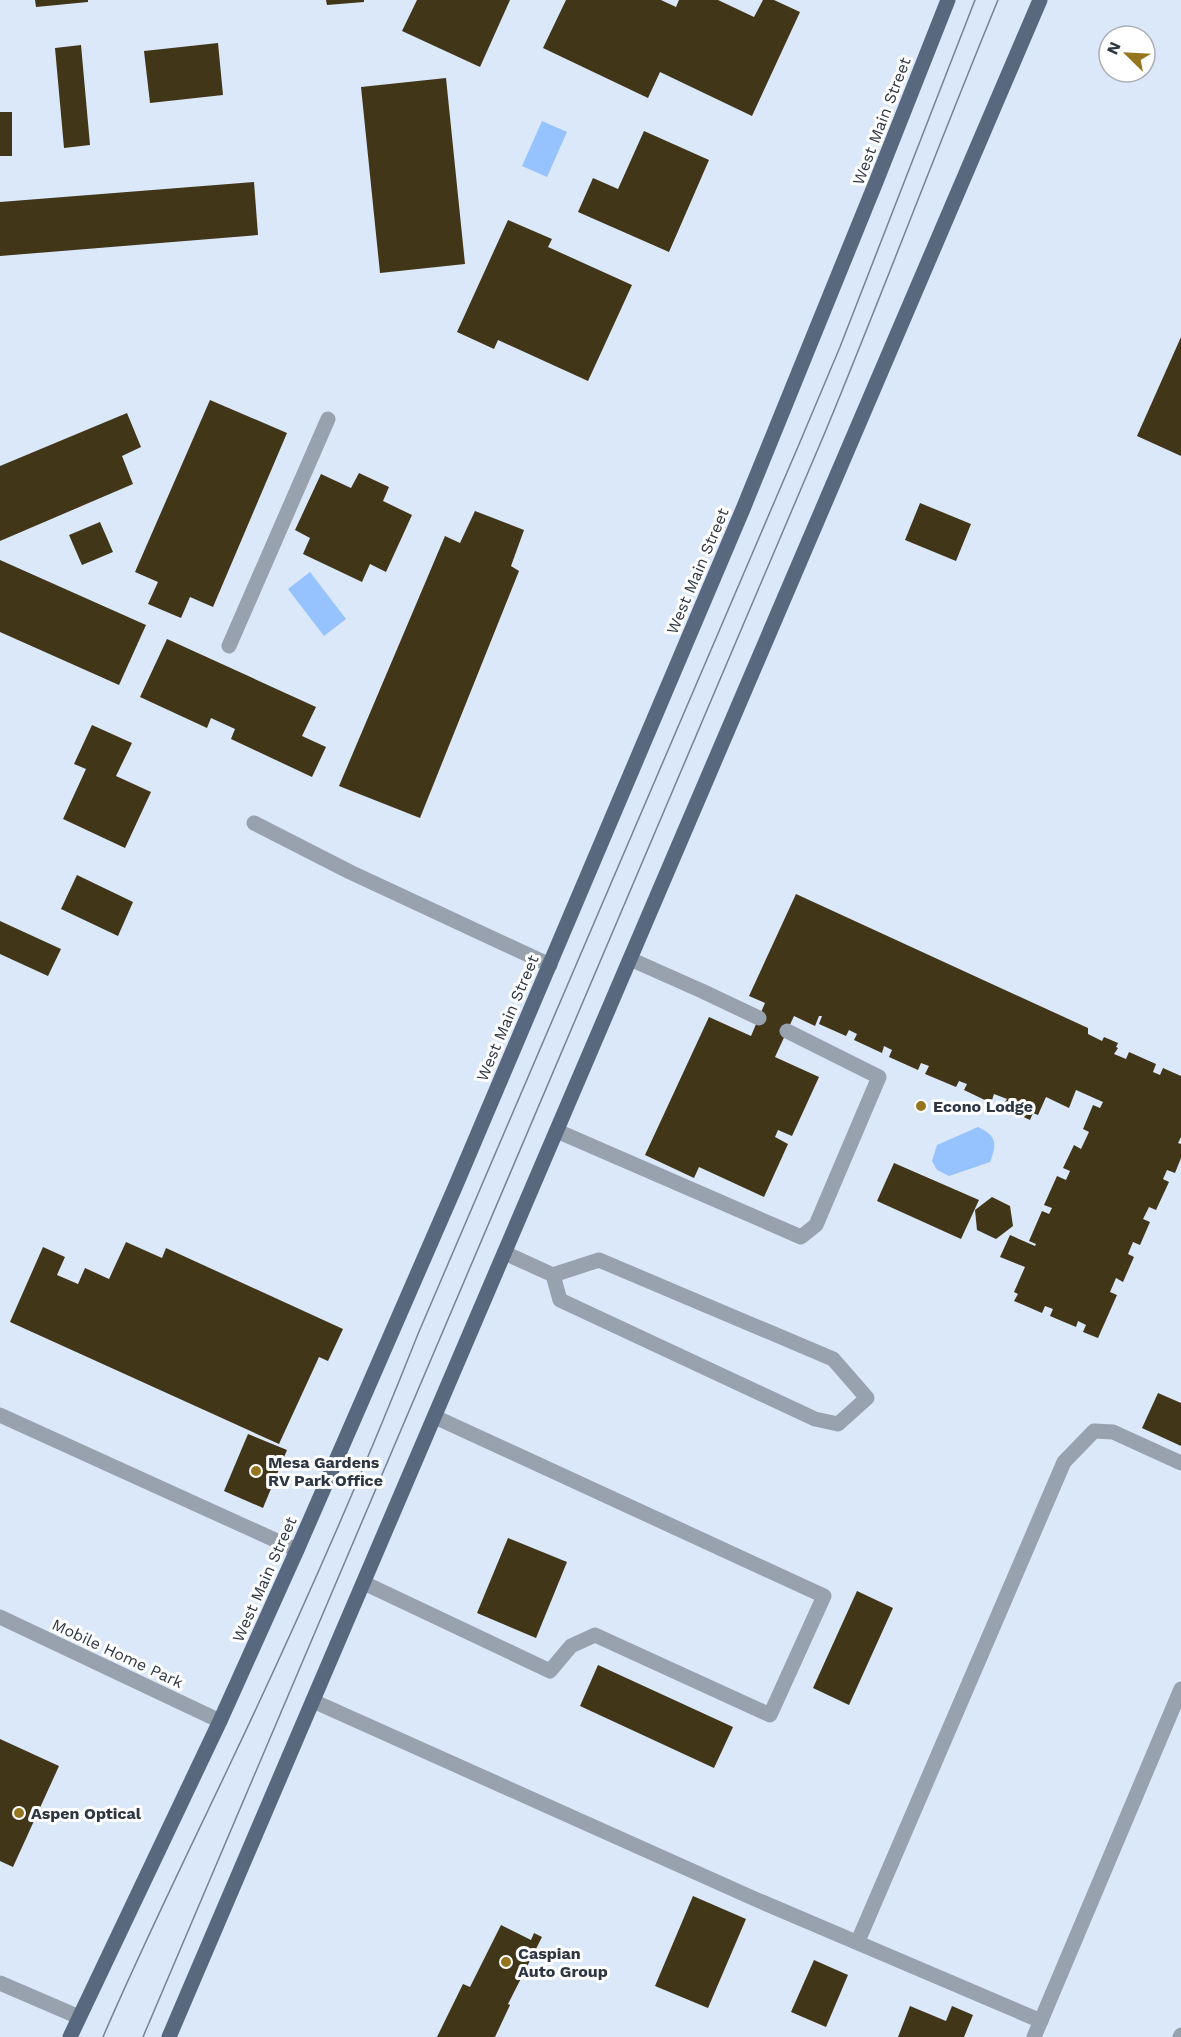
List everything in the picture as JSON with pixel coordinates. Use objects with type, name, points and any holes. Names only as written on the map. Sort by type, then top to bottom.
[{"type":"main road","name":"West Main Street","points":[[70,2037],[220,1721],[452,1196],[743,509],[948,0]]},
{"type":"main road","points":[[169,2037],[1040,0]]},
{"type":"street","points":[[229,646],[328,419]]},
{"type":"street","points":[[254,824],[350,872],[550,965]]},
{"type":"street","points":[[630,960],[759,1018]]},
{"type":"street","points":[[557,1131],[801,1237],[816,1225],[879,1077],[787,1031]]},
{"type":"street","points":[[505,1253],[553,1275],[599,1260],[833,1359],[867,1398],[838,1424],[815,1419],[560,1300],[553,1275]]},
{"type":"street","points":[[0,1414],[297,1550]]},
{"type":"street","points":[[364,1583],[550,1671],[571,1646],[595,1635],[770,1715],[825,1596],[435,1417]]},
{"type":"street","points":[[858,1941],[1064,1462],[1094,1431],[1103,1431],[1113,1432],[1181,1463]]},
{"type":"street","name":"Mobile Home Park","points":[[0,1617],[220,1721]]},
{"type":"street","points":[[1034,2037],[1181,1689]]},
{"type":"street","points":[[314,1701],[755,1899],[1041,2021]]},
{"type":"street","points":[[0,1983],[79,2017]]},
{"type":"water","points":[[542,121],[567,132],[547,177],[522,166]]},
{"type":"water","points":[[310,572],[346,619],[324,636],[288,589]]},
{"type":"water","points":[[978,1127],[989,1134],[994,1141],[990,1162],[949,1176],[937,1170],[932,1161],[937,1145]]},
{"type":"building","points":[[35,0],[88,0],[88,2],[36,7]]},
{"type":"building","points":[[326,0],[364,0],[364,2],[327,5]]},
{"type":"building","points":[[417,0],[510,0],[480,67],[402,31]]},
{"type":"building","points":[[566,0],[661,0],[676,7],[679,0],[718,0],[754,17],[763,0],[774,0],[800,12],[752,116],[660,72],[648,98],[543,48]]},
{"type":"building","points":[[218,43],[223,95],[150,103],[144,51]]},
{"type":"building","points":[[81,45],[90,145],[64,148],[55,48]]},
{"type":"building","points":[[446,78],[465,264],[380,273],[361,87]]},
{"type":"building","points":[[0,112],[12,112],[12,156],[0,156]]},
{"type":"building","points":[[644,131],[709,160],[669,252],[578,212],[593,178],[618,189]]},
{"type":"building","points":[[254,182],[258,235],[0,256],[0,202]]},
{"type":"building","points":[[508,220],[552,239],[548,247],[632,285],[588,381],[498,340],[494,349],[457,332]]},
{"type":"building","points":[[1181,337],[1181,456],[1137,436]]},
{"type":"building","points":[[210,400],[287,433],[213,607],[190,597],[181,618],[148,604],[158,582],[135,572]]},
{"type":"building","points":[[127,413],[141,447],[122,456],[133,484],[0,541],[0,466]]},
{"type":"building","points":[[359,473],[389,487],[383,501],[412,515],[386,572],[370,564],[362,582],[303,554],[310,538],[295,530],[321,474],[351,488]]},
{"type":"building","points":[[920,503],[971,524],[956,561],[905,540]]},
{"type":"building","points":[[475,511],[524,530],[511,566],[519,571],[420,818],[339,786],[445,536],[460,543]]},
{"type":"building","points":[[100,522],[113,552],[82,565],[69,535]]},
{"type":"building","points":[[0,560],[146,625],[119,685],[0,632]]},
{"type":"building","points":[[167,639],[316,707],[302,736],[326,747],[312,777],[231,739],[235,729],[211,718],[207,728],[140,697]]},
{"type":"building","points":[[92,725],[132,743],[116,776],[151,792],[125,848],[63,819],[86,769],[74,764]]},
{"type":"building","points":[[77,875],[133,902],[118,936],[61,909]]},
{"type":"building","points":[[796,894],[1088,1028],[1088,1034],[1102,1041],[1104,1037],[1118,1043],[1114,1054],[1126,1059],[1129,1052],[1156,1064],[1153,1072],[1160,1075],[1163,1068],[1181,1076],[1181,1137],[1178,1143],[1181,1144],[1181,1158],[1175,1173],[1167,1170],[1163,1179],[1169,1182],[1156,1210],[1149,1207],[1143,1219],[1150,1222],[1140,1245],[1133,1242],[1128,1254],[1134,1257],[1123,1282],[1116,1278],[1110,1292],[1117,1295],[1098,1338],[1083,1332],[1086,1325],[1078,1321],[1076,1327],[1050,1316],[1053,1309],[1045,1306],[1042,1313],[1014,1301],[1018,1294],[1014,1292],[1025,1267],[1000,1257],[1010,1235],[1035,1246],[1036,1244],[1029,1241],[1042,1211],[1049,1214],[1052,1208],[1044,1205],[1057,1176],[1066,1180],[1070,1171],[1063,1168],[1074,1145],[1081,1149],[1089,1132],[1083,1129],[1093,1105],[1100,1108],[1103,1102],[1076,1090],[1069,1108],[1046,1097],[1038,1115],[1033,1113],[1030,1120],[1002,1107],[1007,1099],[994,1094],[991,1103],[964,1090],[967,1084],[959,1081],[956,1087],[925,1074],[929,1066],[921,1063],[918,1070],[889,1057],[892,1050],[884,1046],[882,1053],[854,1040],[857,1034],[849,1030],[846,1036],[819,1024],[822,1016],[819,1016],[815,1026],[794,1016],[775,1057],[819,1077],[792,1136],[778,1130],[775,1137],[788,1144],[764,1197],[699,1167],[694,1178],[645,1155],[709,1017],[751,1036],[765,1003],[749,996]]},
{"type":"building","points":[[0,921],[61,949],[48,976],[0,954]]},
{"type":"building","points":[[894,1163],[979,1200],[961,1239],[877,1201]]},
{"type":"building","points":[[992,1197],[1010,1206],[1013,1226],[996,1239],[977,1230],[975,1210]]},
{"type":"building","points":[[126,1242],[162,1258],[166,1248],[343,1329],[328,1361],[319,1357],[279,1444],[10,1322],[43,1247],[65,1257],[57,1275],[78,1284],[85,1268],[109,1279]]},
{"type":"building","points":[[1158,1393],[1181,1403],[1181,1446],[1142,1428]]},
{"type":"building","name":"Mesa Gardens RV Park Office","points":[[248,1434],[287,1450],[263,1508],[224,1491]]},
{"type":"building","points":[[508,1538],[567,1562],[536,1638],[477,1613]]},
{"type":"building","points":[[857,1591],[893,1608],[849,1705],[813,1688]]},
{"type":"building","points":[[598,1665],[733,1727],[714,1768],[580,1706]]},
{"type":"building","name":"Aspen Optical","points":[[0,1739],[59,1766],[13,1867],[0,1861]]},
{"type":"building","points":[[693,1896],[746,1919],[708,2008],[655,1986]]},
{"type":"building","name":"Caspian Auto Group","points":[[501,1925],[531,1940],[534,1933],[542,1937],[508,2004],[510,2005],[495,2037],[437,2037],[463,1984],[470,1987]]},
{"type":"building","points":[[814,1960],[848,1975],[826,2027],[791,2012]]},
{"type":"building","points":[[910,2006],[946,2021],[952,2006],[973,2015],[964,2037],[898,2037]]},
{"type":"tram line","points":[[103,2037],[280,1656],[351,1496],[840,347],[975,0]]},
{"type":"tram line","points":[[143,2037],[826,430],[998,0]]},
{"type":"place","name":"Econo Lodge","points":[[921,1106]]},
{"type":"place","name":"Mesa Gardens RV Park Office","points":[[256,1471]]},
{"type":"place","name":"Aspen Optical","points":[[19,1813]]},
{"type":"place","name":"Caspian Auto Group","points":[[506,1962]]}]
